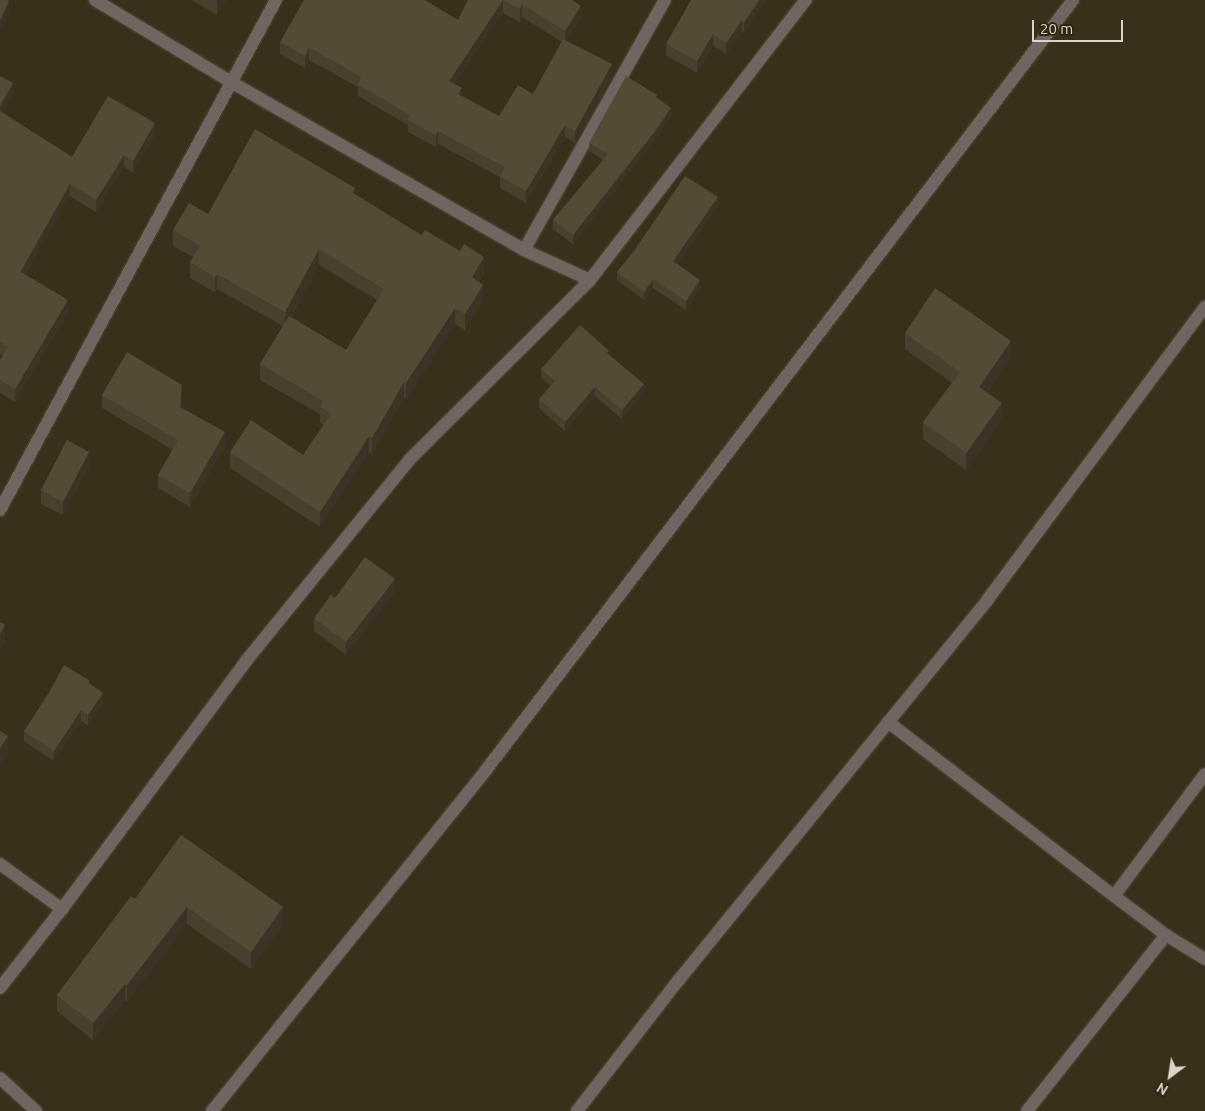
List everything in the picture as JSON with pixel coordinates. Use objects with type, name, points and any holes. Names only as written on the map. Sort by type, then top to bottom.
[{"type":"street","points":[[95,0],[231,82],[524,250],[590,280]]},
{"type":"street","points":[[0,510],[276,0]]},
{"type":"street","points":[[524,250],[665,0]]},
{"type":"street","points":[[0,988],[62,909],[246,661],[410,458],[590,280],[806,0]]},
{"type":"street","points":[[212,1111],[492,762],[1073,0]]},
{"type":"street","points":[[577,1111],[678,981],[988,599],[1205,307]]},
{"type":"street","points":[[888,722],[1166,935],[1205,959]]},
{"type":"street","points":[[1114,896],[1205,774]]},
{"type":"street","points":[[0,864],[62,909]]},
{"type":"street","points":[[1027,1111],[1166,935]]},
{"type":"street","points":[[0,1078],[36,1111]]},
{"type":"building","points":[[0,0],[9,1],[0,21]]},
{"type":"building","points":[[304,0],[425,0],[458,20],[468,0],[503,0],[449,81],[462,88],[458,94],[499,116],[518,85],[533,94],[563,39],[612,64],[575,131],[565,125],[526,191],[500,176],[505,167],[438,131],[436,135],[408,120],[410,115],[358,84],[361,77],[309,47],[305,56],[280,42]]},
{"type":"building","points":[[503,0],[572,0],[581,6],[565,31],[522,4],[520,9]]},
{"type":"building","points":[[691,0],[759,0],[726,43],[713,34],[697,61],[666,44]]},
{"type":"building","points":[[0,76],[13,83],[0,106]]},
{"type":"building","points":[[626,76],[657,95],[656,97],[671,108],[656,130],[573,235],[553,220],[608,154],[589,143]]},
{"type":"building","points":[[108,96],[155,123],[133,161],[124,155],[96,200],[70,184],[22,269],[21,272],[68,300],[15,389],[0,380],[0,360],[8,347],[0,342],[0,111],[72,157]]},
{"type":"building","points":[[255,129],[355,188],[353,193],[421,235],[425,230],[460,251],[464,244],[484,257],[472,277],[483,285],[465,314],[455,308],[406,383],[404,382],[372,438],[369,436],[320,512],[230,452],[251,420],[303,455],[331,414],[320,407],[323,401],[260,364],[289,316],[346,350],[384,289],[319,249],[285,312],[217,274],[215,277],[190,262],[200,246],[173,230],[189,203],[208,214]]},
{"type":"building","points":[[685,176],[718,197],[673,261],[700,280],[686,301],[653,279],[644,292],[617,272],[634,251]]},
{"type":"building","points":[[935,288],[1011,341],[979,387],[1002,403],[966,453],[923,422],[960,372],[905,333]]},
{"type":"building","points":[[580,325],[609,351],[607,353],[644,384],[622,410],[595,387],[565,422],[539,399],[555,381],[541,369]]},
{"type":"building","points":[[127,352],[182,385],[180,407],[225,432],[190,493],[158,475],[178,440],[102,395]]},
{"type":"building","points":[[67,440],[89,452],[63,502],[41,490]]},
{"type":"building","points":[[365,557],[395,579],[346,642],[314,618],[331,595],[335,598]]},
{"type":"building","points":[[0,622],[5,625],[0,634]]},
{"type":"building","points":[[64,665],[90,681],[89,683],[103,693],[88,715],[81,710],[54,751],[24,731],[50,691]]},
{"type":"building","points":[[0,731],[8,736],[0,749]]},
{"type":"building","points":[[181,835],[283,907],[251,952],[187,907],[127,985],[125,984],[93,1023],[57,995],[131,896],[135,899]]}]
